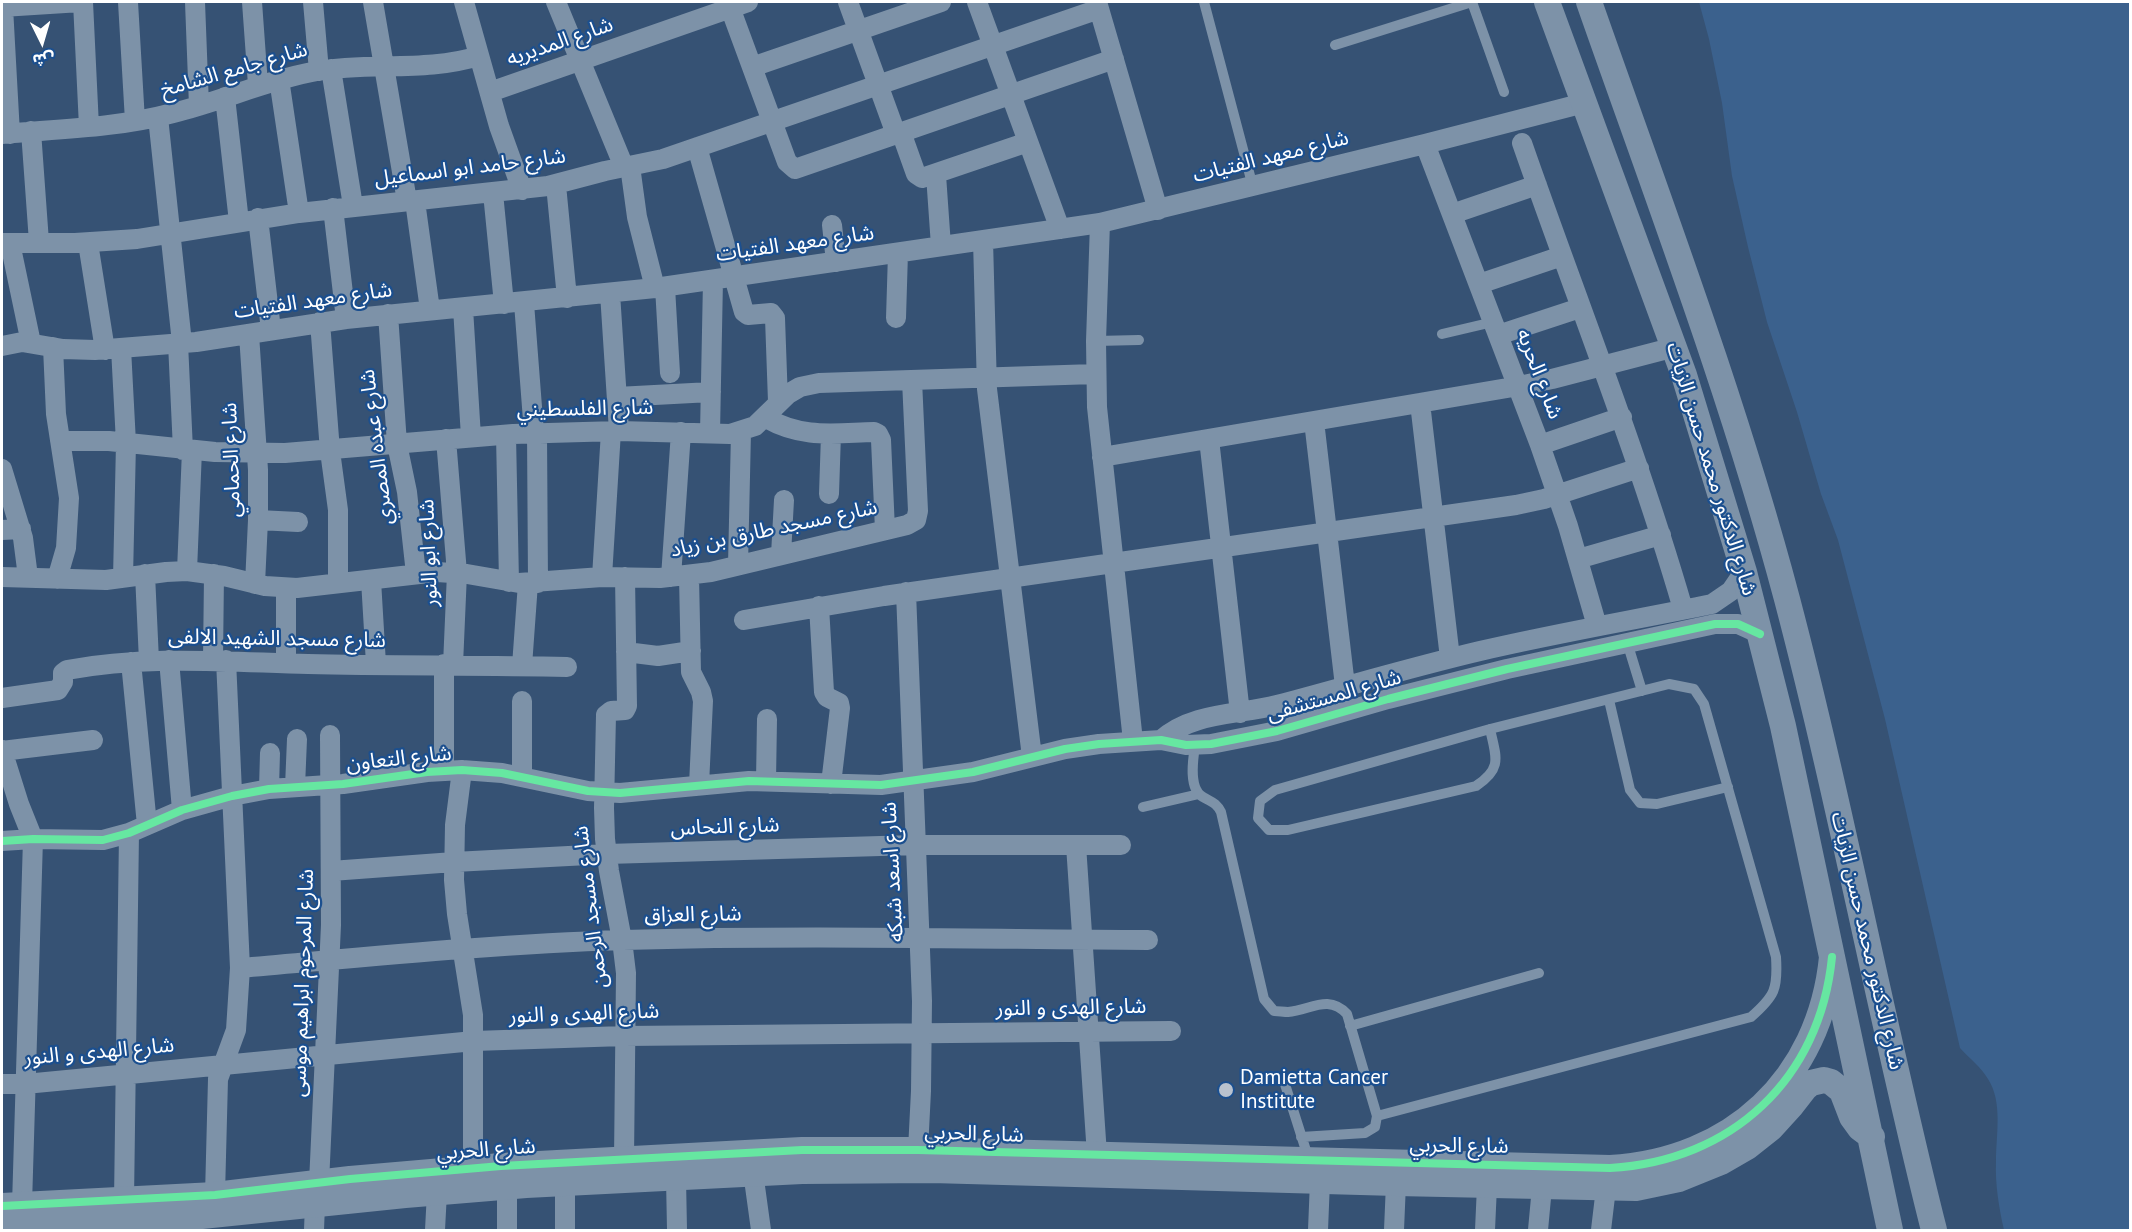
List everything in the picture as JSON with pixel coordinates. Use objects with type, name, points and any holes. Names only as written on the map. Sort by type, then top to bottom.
[{"type":"street","points":[[6,134],[2,7],[59,2],[82,2],[89,127]]},
{"type":"street","points":[[128,2],[135,122]]},
{"type":"street","points":[[195,2],[199,106]]},
{"type":"street","points":[[252,2],[258,86]]},
{"type":"street","points":[[313,2],[353,206]]},
{"type":"street","points":[[374,2],[430,310]]},
{"type":"street","points":[[464,2],[505,146],[522,190]]},
{"type":"street","points":[[556,2],[627,166],[637,217],[660,287],[670,373]]},
{"type":"street","points":[[848,2],[878,85],[917,176],[924,178],[936,175],[1028,142]]},
{"type":"street","points":[[752,68],[942,2]]},
{"type":"street","points":[[977,2],[1060,229]]},
{"type":"street","name":"شارع الدكتور محمد حسن الزيات","points":[[1547,2],[1675,347],[1744,572],[1783,726],[1890,1230]]},
{"type":"street","name":"شارع الدكتور محمد حسن الزيات","points":[[1589,2],[1723,385],[1770,537],[1815,712],[1934,1230]]},
{"type":"street","points":[[735,4],[752,68],[787,162],[795,169],[1114,58]]},
{"type":"street","name":"شارع المديريه","points":[[490,92],[735,4]]},
{"type":"street","points":[[1098,5],[1158,210]]},
{"type":"street","name":"شارع حامد ابو اسماعيل","points":[[6,243],[120,241],[333,208],[556,185],[663,159],[993,45],[1098,5]]},
{"type":"street","name":"شارع جامع الشامخ","points":[[6,134],[135,122],[199,106],[279,79],[325,70],[384,65],[433,65],[480,56]]},
{"type":"street","points":[[279,79],[298,213]]},
{"type":"street","points":[[225,97],[271,330]]},
{"type":"street","name":"شارع معهد الفتيات","points":[[2,346],[31,343],[53,347],[113,349],[180,343],[388,314],[660,287],[1100,223],[1584,103]]},
{"type":"street","points":[[158,117],[171,234],[188,450],[187,571]]},
{"type":"street","points":[[31,131],[39,242]]},
{"type":"street","points":[[1522,143],[1580,308],[1622,417],[1683,609]]},
{"type":"street","name":"شارع الحريه","points":[[1425,144],[1519,386],[1557,494],[1597,626]]},
{"type":"street","points":[[697,147],[745,314],[771,313],[775,318],[772,410],[783,426],[800,432],[831,434],[874,432],[880,437],[885,530]]},
{"type":"street","points":[[936,175],[941,246]]},
{"type":"street","points":[[556,185],[567,298]]},
{"type":"street","points":[[1452,214],[1537,185]]},
{"type":"street","points":[[493,193],[535,433],[522,666]]},
{"type":"street","points":[[333,208],[346,319]]},
{"type":"street","points":[[1100,223],[1095,374],[1133,741]]},
{"type":"street","points":[[832,225],[836,262]]},
{"type":"street","points":[[983,240],[986,378],[1032,757]]},
{"type":"street","points":[[6,243],[31,343]]},
{"type":"street","points":[[88,243],[113,349],[126,443],[123,578]]},
{"type":"street","points":[[896,318],[898,253]]},
{"type":"street","points":[[1479,284],[1562,255]]},
{"type":"street","points":[[710,433],[713,280]]},
{"type":"street","points":[[602,577],[617,397],[610,293]]},
{"type":"street","points":[[463,308],[471,437]]},
{"type":"street","points":[[1496,328],[1580,308]]},
{"type":"street","name":"شارع عبده المصري","points":[[388,314],[397,444],[407,492],[416,574]]},
{"type":"street","points":[[320,322],[330,451],[338,517],[338,583]]},
{"type":"street","name":"شارع الحمامي","points":[[249,334],[258,453],[255,584]]},
{"type":"street","points":[[53,347],[54,387],[60,441],[68,482],[70,515],[66,548],[57,579]]},
{"type":"street","points":[[1102,458],[1519,386],[1675,347]]},
{"type":"street","name":"شارع الفلسطيني","points":[[60,441],[126,443],[188,450],[258,453],[330,451],[446,439],[535,433],[615,431],[730,434],[755,426],[794,390],[819,382],[1095,374]]},
{"type":"street","name":"شارع مسجد طارق بن زياد","points":[[2,577],[90,580],[187,571],[286,588],[416,574],[457,573],[525,583],[602,577],[680,576],[738,566],[912,523],[918,516],[912,380]]},
{"type":"street","points":[[617,397],[711,392]]},
{"type":"street","points":[[1420,403],[1450,658]]},
{"type":"street","points":[[1540,445],[1622,417]]},
{"type":"street","points":[[1314,421],[1345,686]]},
{"type":"street","points":[[681,432],[680,576],[691,672],[703,701],[699,785]]},
{"type":"street","points":[[738,566],[741,432]]},
{"type":"street","points":[[830,494],[831,434]]},
{"type":"street","points":[[506,435],[525,583]]},
{"type":"street","name":"شارع ابو النور","points":[[446,439],[457,573],[449,664],[456,807],[454,862],[457,914],[470,988],[474,1041],[473,1168]]},
{"type":"street","points":[[1209,439],[1240,713]]},
{"type":"street","points":[[744,620],[906,592],[1523,504],[1639,468]]},
{"type":"street","points":[[2,469],[11,530],[28,577]]},
{"type":"street","points":[[781,555],[784,500]]},
{"type":"street","points":[[258,520],[298,522]]},
{"type":"street","points":[[1578,559],[1661,535]]},
{"type":"street","name":"شارع المستشفى","points":[[1161,740],[1174,729],[1190,722],[1240,713],[1450,658],[1719,600],[1737,585],[1744,572]]},
{"type":"street","points":[[124,1200],[126,1074],[138,829],[140,662],[145,574]]},
{"type":"street","points":[[214,574],[219,660],[232,796],[240,968],[236,1030],[222,1065],[217,1086],[215,1195]]},
{"type":"street","points":[[625,577],[626,652],[658,656],[690,651]]},
{"type":"street","points":[[371,580],[376,664]]},
{"type":"street","points":[[286,588],[286,663]]},
{"type":"street","name":"شارع اسعد شبكه","points":[[906,592],[920,937],[922,1034],[918,1150]]},
{"type":"street","points":[[819,606],[824,692],[827,697],[839,703],[840,708],[831,784]]},
{"type":"street","points":[[1621,621],[1627,642]]},
{"type":"street","name":"شارع المستشفى","points":[[913,782],[973,772],[1082,746],[1161,740],[1195,746],[1244,739],[1428,689],[1627,642],[1723,623],[1746,627],[1760,634]]},
{"type":"street","name":"شارع مسجد الرحمن","points":[[624,1160],[626,989],[622,940],[607,854],[604,793],[606,715],[611,711],[621,711],[626,708],[626,652]]},
{"type":"street","points":[[170,660],[182,810]]},
{"type":"street","name":"شارع مسجد الشهيد الالفى","points":[[2,698],[58,690],[63,682],[63,674],[67,670],[170,660],[567,667]]},
{"type":"street","points":[[522,701],[522,776]]},
{"type":"street","points":[[766,781],[767,718]]},
{"type":"street","name":"شارع المرحوم ابراهيم موسى","points":[[314,1230],[329,960],[330,735]]},
{"type":"street","points":[[295,787],[297,739]]},
{"type":"street","points":[[12,1205],[25,1084],[33,839],[3,759],[93,740]]},
{"type":"street","points":[[269,789],[270,753]]},
{"type":"street","name":"شارع التعاون","points":[[2,841],[109,839],[182,810],[232,796],[269,789],[330,785],[453,771],[482,771],[522,776],[604,793],[636,793],[699,785],[766,781],[881,785],[913,782]]},
{"type":"street","name":"شارع النحاس","points":[[331,872],[454,862],[607,854],[915,845],[1121,845]]},
{"type":"street","points":[[1076,845],[1097,1155]]},
{"type":"street","name":"شارع العزاق","points":[[240,968],[463,949],[622,940],[920,937],[1148,940]]},
{"type":"street","name":"شارع الحربي","points":[[12,1205],[124,1200],[161,1209],[317,1193],[473,1168],[578,1175],[676,1178],[856,1170],[942,1170],[1310,1160],[1396,1183],[1605,1188],[1650,1186],[1679,1179],[1766,1103],[1787,1078],[1805,1051],[1819,1021],[1828,990],[1832,957]]},
{"type":"street","name":"شارع الهدى و النور","points":[[2,1084],[25,1084],[474,1041],[624,1036],[1171,1031]]},
{"type":"street","name":"شارع الحربي","points":[[2,1226],[75,1227],[215,1195],[437,1192],[507,1187],[578,1175],[624,1160],[770,1151],[918,1150],[1610,1168],[1734,1155],[1781,1117],[1805,1088],[1824,1080],[1838,1086],[1856,1123],[1872,1137]]},
{"type":"street","points":[[1310,1160],[1318,1230]]},
{"type":"street","points":[[753,1173],[760,1230]]},
{"type":"street","points":[[565,1230],[578,1175]]},
{"type":"street","points":[[676,1178],[677,1230]]},
{"type":"street","points":[[1394,1230],[1396,1183]]},
{"type":"street","points":[[1485,1230],[1487,1186]]},
{"type":"street","points":[[507,1187],[507,1230]]},
{"type":"street","points":[[1538,1230],[1542,1187]]},
{"type":"street","points":[[1601,1230],[1605,1188]]},
{"type":"street","points":[[435,1230],[437,1192]]},
{"type":"lane","points":[[1204,2],[1252,187]]},
{"type":"lane","points":[[1335,45],[1472,2],[1504,92]]},
{"type":"lane","points":[[1442,334],[1496,328]]},
{"type":"lane","points":[[1096,341],[1139,340]]},
{"type":"lane","points":[[1627,642],[1641,691]]},
{"type":"lane","points":[[1377,1116],[1750,1017],[1768,1002],[1778,981],[1776,957],[1728,787],[1704,704],[1695,689],[1669,684],[1490,729],[1275,789],[1260,801],[1258,818],[1269,830],[1288,830],[1476,786],[1491,776],[1497,760],[1490,729]]},
{"type":"lane","points":[[1608,700],[1630,790],[1640,803],[1657,804],[1728,787]]},
{"type":"lane","points":[[1195,746],[1194,778],[1199,794]]},
{"type":"lane","points":[[1143,807],[1199,794],[1215,802],[1221,812],[1264,999],[1274,1011],[1289,1012],[1327,1003],[1339,1005],[1347,1014],[1377,1116],[1375,1127],[1310,1160],[1283,1078]]},
{"type":"lane","points":[[1350,1026],[1539,973]]},
{"type":"water","points":[[1699,2],[2130,2],[2130,1230],[2004,1230],[1996,1178],[1998,1119],[1996,1098],[1985,1075],[1960,1048],[1885,719],[1838,540],[1821,494],[1767,322],[1748,247],[1732,176],[1722,103]]},
{"type":"cycle path","points":[[2,841],[103,840],[129,833],[182,810],[232,796],[269,789],[343,784],[427,772],[462,770],[502,773],[588,791],[620,793],[749,781],[881,785],[973,772],[1065,749],[1099,744],[1161,740],[1186,745],[1211,744],[1277,731],[1388,699],[1507,669],[1715,624],[1738,624],[1760,634]]},
{"type":"cycle path","points":[[2,1206],[215,1195],[350,1179],[501,1166],[802,1150],[918,1150],[1610,1168],[1654,1162],[1694,1149],[1731,1130],[1762,1106],[1789,1076],[1809,1040],[1824,1001],[1832,957]]},
{"type":"place","name":"Damietta Cancer Institute","points":[[1226,1090]]}]
